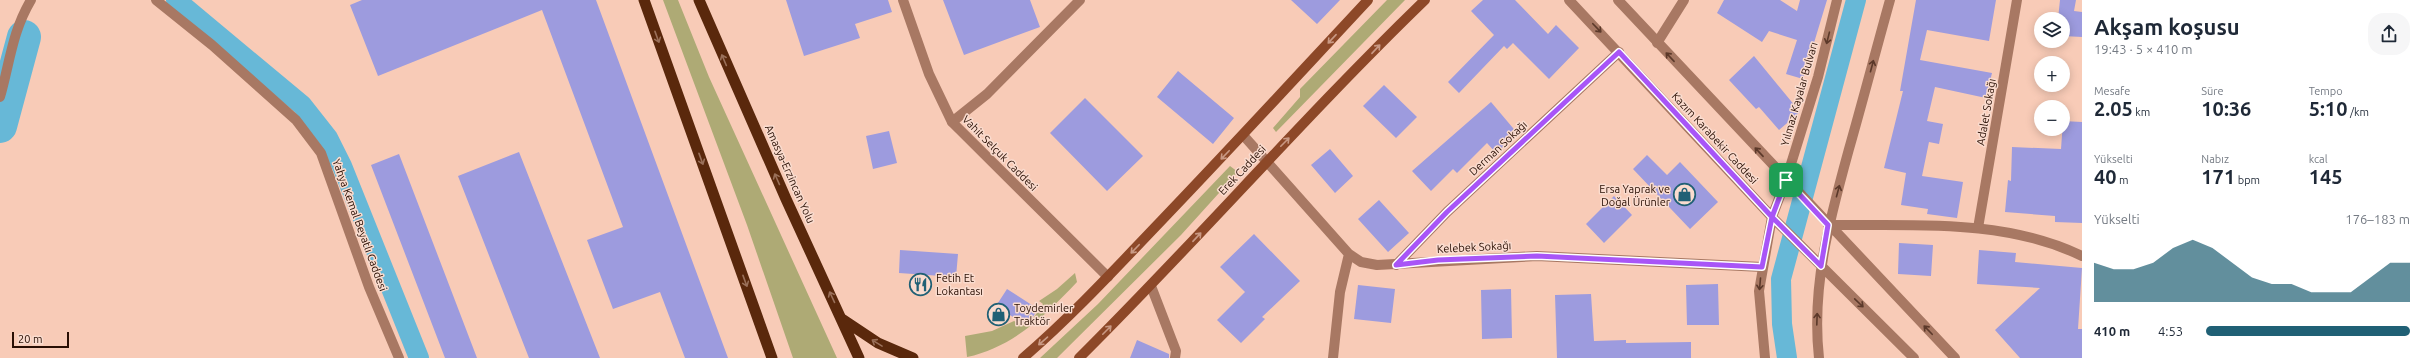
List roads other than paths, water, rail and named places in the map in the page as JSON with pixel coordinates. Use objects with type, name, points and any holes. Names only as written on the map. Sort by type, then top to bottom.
[{"type":"highway","points":[[644,0],[772,358]]},
{"type":"highway","name":"Amasya-Erzincan Yolu","points":[[699,0],[783,192],[859,358]]},
{"type":"highway","points":[[842,318],[878,344],[913,358]]},
{"type":"main road","name":"Erek Caddesi","points":[[1024,358],[1108,277],[1243,135],[1368,0]]},
{"type":"main road","name":"Erek Caddesi","points":[[1079,358],[1151,286],[1266,161],[1425,0]]},
{"type":"street","points":[[0,97],[9,54],[23,13],[31,0]]},
{"type":"street","name":"Yahya Kemal Beyatlı Caddesi","points":[[156,0],[212,45],[296,120],[321,153],[369,287],[399,358]]},
{"type":"street","name":"Vahit Selçuk Caddesi","points":[[903,0],[929,74],[952,122],[1108,277]]},
{"type":"street","points":[[952,122],[986,94],[1080,0]]},
{"type":"street","name":"Kazım Karabekir Caddesi","points":[[1569,0],[1772,217],[1914,358]]},
{"type":"street","name":"Kazım Karabekir Caddesi","points":[[1618,0],[1828,225],[1955,358]]},
{"type":"street","points":[[1657,43],[1684,0]]},
{"type":"street","name":"Yılmaz Kayalar Bulvarı","points":[[1765,358],[1760,320],[1762,267],[1772,217],[1786,180],[1818,77],[1837,0]]},
{"type":"street","points":[[1819,358],[1816,334],[1821,266],[1828,225],[1890,0]]},
{"type":"street","name":"Adalet Sokağı","points":[[1978,228],[2017,0]]},
{"type":"street","name":"Derman Sokağı","points":[[1396,265],[1447,212],[1619,52]]},
{"type":"street","name":"Kelebek Sokağı","points":[[1243,135],[1349,254],[1361,262],[1377,266],[1438,260],[1537,256],[1762,267]]},
{"type":"street","points":[[1828,225],[1978,228],[2022,235],[2066,248],[2082,256]]},
{"type":"street","points":[[1333,358],[1340,292],[1349,254]]},
{"type":"street","points":[[1151,286],[1176,351],[1175,358]]},
{"type":"waterway","points":[[176,0],[302,105],[328,138],[342,166],[419,358]]},
{"type":"waterway","points":[[1787,358],[1782,324],[1781,279],[1856,0]]},
{"type":"waterway","points":[[0,126],[24,37]]},
{"type":"place","name":"Ersa Yaprak ve Doğal Ürünler","points":[[1685,195]]},
{"type":"place","name":"Fetih Et Lokantası","points":[[920,284]]},
{"type":"place","name":"Toydemirler Traktör","points":[[998,314]]}]
